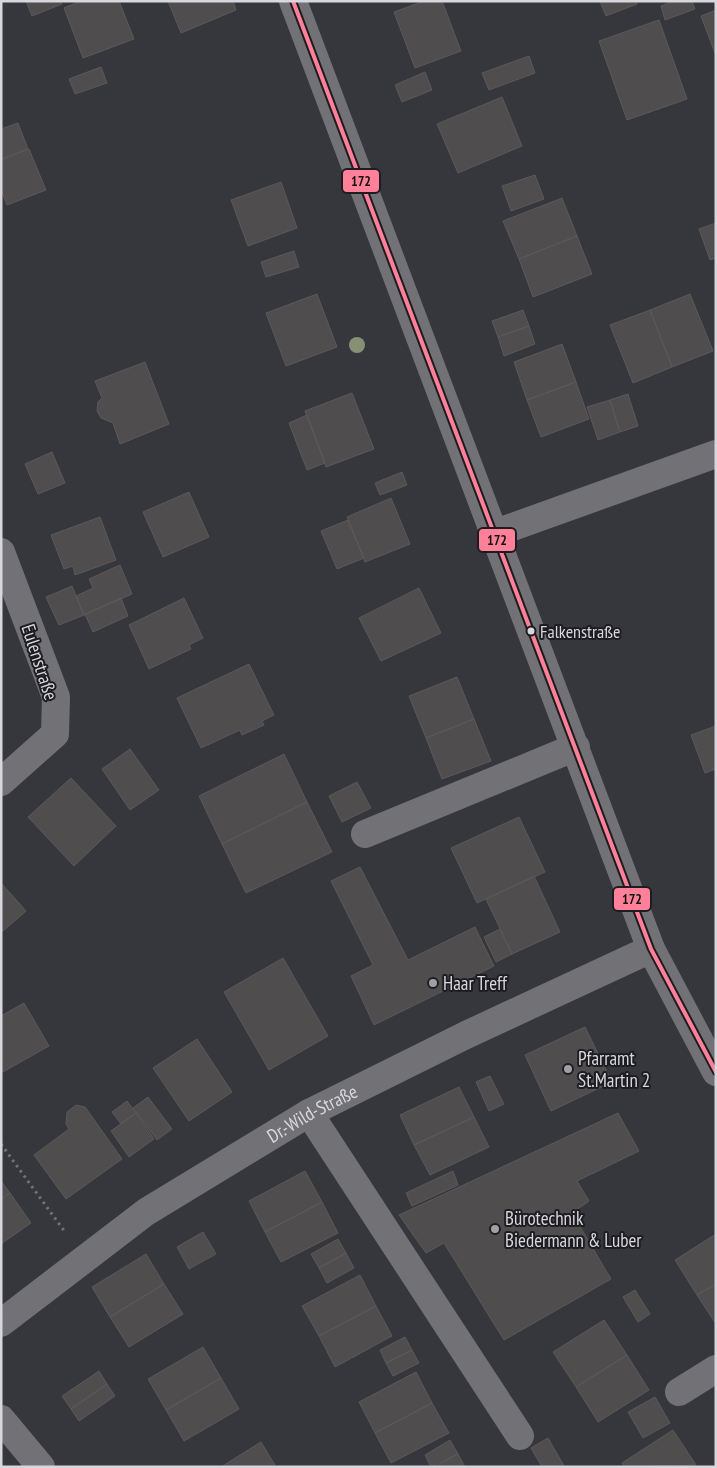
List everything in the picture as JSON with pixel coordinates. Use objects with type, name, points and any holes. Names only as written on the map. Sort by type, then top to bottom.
[{"type":"street","points":[[293,1],[651,949],[716,1072]]},
{"type":"street","points":[[493,534],[716,454]]},
{"type":"street","name":"Eulenstraße","points":[[1,552],[56,697],[55,734],[1,782]]},
{"type":"street","points":[[365,834],[576,747]]},
{"type":"street","name":"Dr.-Wild-Straße","points":[[1,1323],[146,1212],[309,1113],[466,1035],[651,949]]},
{"type":"street","points":[[309,1113],[520,1436]]},
{"type":"street","points":[[679,1392],[716,1369]]},
{"type":"street","points":[[1,1419],[41,1467]]},
{"type":"path","points":[[1,1144],[85,1259]]},
{"type":"building","points":[[26,1],[60,1],[62,4],[32,16]]},
{"type":"building","points":[[81,1],[119,1],[134,39],[83,58],[64,8]]},
{"type":"building","points":[[168,1],[233,1],[236,10],[181,33]]},
{"type":"building","points":[[424,1],[442,1],[461,51],[415,68],[394,12]]},
{"type":"building","points":[[600,1],[636,1],[637,4],[606,16]]},
{"type":"building","points":[[673,1],[692,1],[695,9],[665,20],[661,6]]},
{"type":"building","points":[[716,10],[716,56],[701,16]]},
{"type":"building","points":[[659,20],[687,99],[627,120],[599,41]]},
{"type":"building","points":[[529,56],[535,73],[489,90],[482,73]]},
{"type":"building","points":[[101,67],[107,83],[75,94],[69,79]]},
{"type":"building","points":[[425,72],[432,90],[402,102],[395,85]]},
{"type":"building","points":[[502,97],[522,146],[458,173],[437,124]]},
{"type":"building","points":[[18,123],[28,149],[1,159],[1,129]]},
{"type":"building","points":[[29,149],[46,190],[7,205],[1,190],[1,160]]},
{"type":"building","points":[[535,175],[544,199],[511,211],[502,186]]},
{"type":"building","points":[[281,182],[297,228],[248,246],[231,200]]},
{"type":"building","points":[[562,198],[577,236],[519,259],[503,221]]},
{"type":"building","points":[[716,223],[716,258],[710,260],[699,229]]},
{"type":"building","points":[[577,236],[592,274],[533,297],[519,259]]},
{"type":"building","points":[[294,251],[299,267],[266,277],[261,262]]},
{"type":"building","points":[[317,294],[337,347],[286,366],[266,313]]},
{"type":"building","points":[[690,294],[713,351],[672,367],[650,310]]},
{"type":"building","points":[[523,310],[529,326],[498,337],[492,321]]},
{"type":"building","points":[[650,310],[672,367],[633,383],[610,325]]},
{"type":"building","points":[[529,326],[535,344],[504,356],[498,337]]},
{"type":"building","points":[[562,344],[576,382],[527,400],[514,362]]},
{"type":"building","points":[[145,362],[169,424],[120,444],[113,423],[101,418],[97,411],[98,402],[102,398],[95,381]]},
{"type":"building","points":[[576,382],[589,419],[541,437],[527,400]]},
{"type":"building","points":[[352,393],[374,449],[326,467],[305,411]]},
{"type":"building","points":[[628,394],[638,426],[620,432],[610,400]]},
{"type":"building","points":[[610,400],[620,432],[598,440],[587,407]]},
{"type":"building","points":[[307,415],[325,463],[307,470],[289,423]]},
{"type":"building","points":[[52,452],[65,483],[38,494],[25,464]]},
{"type":"building","points":[[402,472],[407,485],[380,495],[375,483]]},
{"type":"building","points":[[189,492],[209,537],[163,557],[143,512]]},
{"type":"building","points":[[391,498],[410,544],[365,562],[347,517]]},
{"type":"building","points":[[100,517],[116,560],[75,575],[73,566],[64,569],[51,535]]},
{"type":"building","points":[[348,520],[364,558],[337,569],[321,531]]},
{"type":"building","points":[[120,565],[132,594],[84,615],[76,596],[93,588],[89,579]]},
{"type":"building","points":[[72,586],[84,615],[59,625],[46,597]]},
{"type":"building","points":[[419,588],[441,633],[381,661],[359,618]]},
{"type":"building","points":[[121,598],[128,616],[93,632],[85,614]]},
{"type":"building","points":[[184,598],[203,638],[189,645],[191,649],[149,669],[129,625]]},
{"type":"building","points":[[249,664],[274,715],[262,721],[264,725],[242,735],[240,730],[201,748],[177,698]]},
{"type":"building","points":[[457,677],[474,719],[426,738],[409,696]]},
{"type":"building","points":[[474,719],[491,761],[442,779],[426,738]]},
{"type":"building","points":[[716,726],[716,769],[705,773],[691,735]]},
{"type":"building","points":[[130,749],[159,790],[130,810],[102,769]]},
{"type":"building","points":[[284,754],[307,802],[222,844],[199,796]]},
{"type":"building","points":[[71,778],[116,826],[74,866],[28,817]]},
{"type":"building","points":[[357,782],[371,808],[342,822],[329,796]]},
{"type":"building","points":[[307,802],[332,852],[246,893],[222,844]]},
{"type":"building","points":[[519,817],[545,872],[477,903],[451,848]]},
{"type":"building","points":[[360,867],[408,960],[475,927],[494,966],[374,1025],[351,976],[373,965],[331,881]]},
{"type":"building","points":[[534,876],[560,932],[512,954],[486,899]]},
{"type":"building","points":[[1,883],[26,911],[3,931],[1,928]]},
{"type":"building","points":[[500,929],[512,954],[496,962],[484,937]]},
{"type":"building","points":[[283,958],[328,1036],[269,1070],[224,992]]},
{"type":"building","points":[[24,1003],[49,1046],[1,1073],[1,1016]]},
{"type":"building","name":"Pfarramt St.Martin 2","points":[[585,1027],[612,1082],[551,1111],[525,1055]]},
{"type":"building","points":[[197,1039],[232,1092],[189,1121],[153,1068]]},
{"type":"building","points":[[490,1076],[504,1104],[489,1111],[476,1082]]},
{"type":"building","points":[[459,1087],[474,1117],[414,1145],[400,1115]]},
{"type":"building","points":[[148,1097],[172,1129],[157,1140],[133,1108]]},
{"type":"building","points":[[127,1101],[136,1113],[121,1124],[112,1112]]},
{"type":"building","points":[[76,1105],[85,1107],[122,1159],[66,1199],[34,1155],[69,1129],[66,1124],[67,1112]]},
{"type":"building","points":[[136,1113],[154,1139],[129,1157],[111,1131]]},
{"type":"building","name":"Bürotechnik Biedermann & Luber","points":[[618,1113],[639,1151],[577,1181],[589,1201],[572,1213],[611,1279],[504,1340],[444,1243],[426,1253],[399,1215]]},
{"type":"building","points":[[474,1117],[489,1147],[430,1175],[414,1145]]},
{"type":"building","points":[[305,1171],[322,1202],[265,1232],[249,1201]]},
{"type":"building","points":[[453,1171],[458,1185],[412,1206],[406,1193]]},
{"type":"building","points":[[1,1181],[10,1193],[1,1199]]},
{"type":"building","points":[[10,1193],[31,1223],[1,1244],[1,1199]]},
{"type":"building","points":[[322,1202],[338,1233],[281,1262],[265,1232]]},
{"type":"building","points":[[203,1232],[216,1254],[189,1269],[177,1247]]},
{"type":"building","points":[[716,1234],[716,1284],[697,1295],[675,1260]]},
{"type":"building","points":[[338,1239],[346,1253],[319,1268],[311,1254]]},
{"type":"building","points":[[346,1253],[354,1268],[327,1283],[319,1268]]},
{"type":"building","points":[[146,1254],[164,1284],[110,1317],[92,1287]]},
{"type":"building","points":[[360,1275],[376,1306],[319,1336],[302,1306]]},
{"type":"building","points":[[164,1284],[183,1314],[129,1347],[110,1317]]},
{"type":"building","points":[[716,1284],[716,1324],[697,1295]]},
{"type":"building","points":[[635,1290],[650,1314],[638,1322],[623,1297]]},
{"type":"building","points":[[376,1306],[392,1336],[335,1367],[319,1336]]},
{"type":"building","points":[[604,1320],[627,1355],[576,1387],[553,1352]]},
{"type":"building","points":[[405,1337],[412,1350],[386,1363],[380,1350]]},
{"type":"building","points":[[203,1347],[221,1378],[166,1410],[148,1379]]},
{"type":"building","points":[[412,1350],[419,1363],[393,1376],[386,1363]]},
{"type":"building","points":[[627,1355],[649,1390],[598,1422],[576,1387]]},
{"type":"building","points":[[99,1371],[107,1384],[71,1409],[62,1396]]},
{"type":"building","points":[[416,1372],[432,1403],[375,1433],[359,1402]]},
{"type":"building","points":[[221,1378],[239,1409],[184,1441],[166,1410]]},
{"type":"building","points":[[107,1384],[115,1396],[79,1421],[71,1409]]},
{"type":"building","points":[[655,1397],[670,1423],[643,1438],[628,1412]]},
{"type":"building","points":[[432,1403],[449,1433],[391,1463],[375,1433]]},
{"type":"building","points":[[673,1430],[696,1465],[625,1467],[622,1463]]},
{"type":"building","points":[[548,1438],[564,1466],[542,1467],[531,1448]]},
{"type":"building","points":[[450,1440],[458,1454],[431,1467],[425,1455]]},
{"type":"building","points":[[261,1442],[276,1467],[221,1467]]},
{"type":"building","points":[[458,1454],[465,1467],[435,1467]]},
{"type":"transit line","name":"172","points":[[293,1],[651,949],[716,1072]]},
{"type":"place","name":"Falkenstraße","points":[[531,631]]},
{"type":"place","name":"Haar Treff","points":[[433,983]]},
{"type":"place","name":"Pfarramt St.Martin 2","points":[[568,1069]]},
{"type":"place","name":"Bürotechnik Biedermann & Luber","points":[[495,1229]]}]
